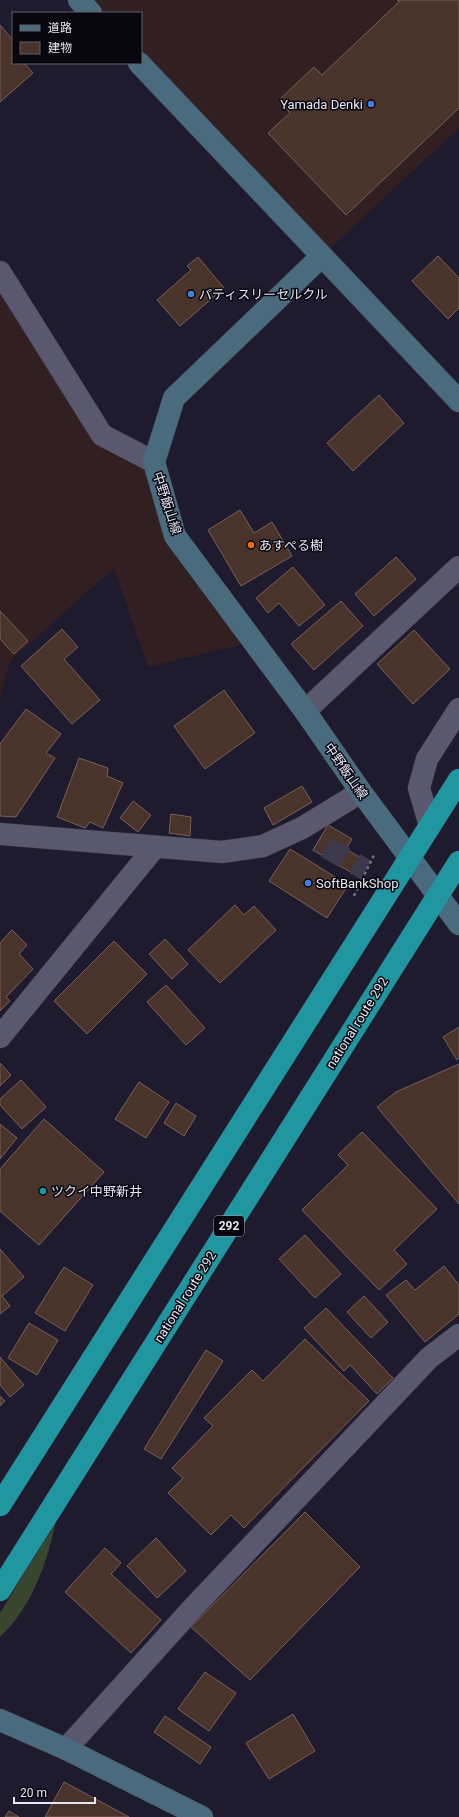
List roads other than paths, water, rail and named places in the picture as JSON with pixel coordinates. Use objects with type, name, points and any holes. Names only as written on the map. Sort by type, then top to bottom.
[{"type":"highway","points":[[0,1505],[459,780]]},
{"type":"highway","name":"national route 292","points":[[0,1590],[459,862]]},
{"type":"main road","points":[[79,0],[90,12]]},
{"type":"main road","points":[[140,64],[459,401]]},
{"type":"main road","name":"中野飯山線","points":[[322,256],[174,398],[154,462],[175,536],[305,711],[361,792],[459,924]]},
{"type":"main road","points":[[0,1720],[66,1749],[202,1817]]},
{"type":"street","points":[[0,272],[102,435],[154,462]]},
{"type":"street","points":[[305,711],[459,567]]},
{"type":"street","points":[[430,826],[419,788],[427,759],[459,709]]},
{"type":"street","points":[[0,834],[154,848],[222,852],[263,846],[302,828],[361,792]]},
{"type":"street","points":[[0,1038],[154,848]]},
{"type":"street","points":[[66,1749],[192,1609],[429,1358],[459,1335]]},
{"type":"tunnel","points":[[326,847],[366,870]]},
{"type":"place","name":"Yamada Denki","points":[[371,104]]},
{"type":"place","name":"パティスリーセルクル","points":[[191,294]]},
{"type":"place","name":"あすぺる樹","points":[[251,545]]},
{"type":"place","name":"SoftBankShop","points":[[308,883]]},
{"type":"place","name":"ツクイ中野新井","points":[[43,1191]]}]
